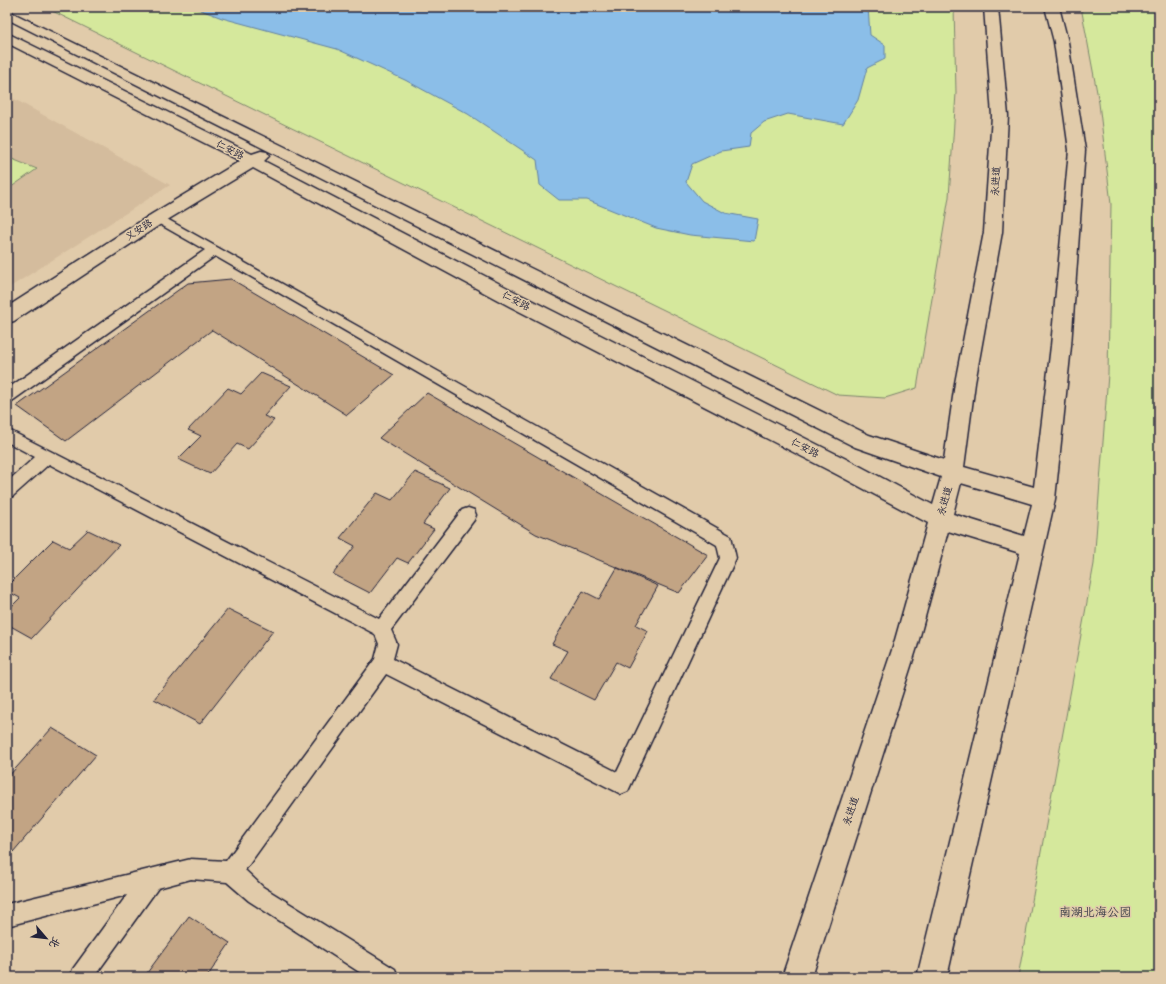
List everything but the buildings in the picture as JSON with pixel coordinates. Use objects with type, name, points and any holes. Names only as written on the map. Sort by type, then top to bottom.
[{"type":"street","name":"永进道","points":[[797,977],[904,647],[953,472],[965,383],[993,232],[1000,116],[991,7]]},
{"type":"street","points":[[932,977],[1044,499],[1061,346],[1077,150],[1061,42],[1052,7]]},
{"type":"street","points":[[7,14],[862,441],[953,472],[1044,499]]},
{"type":"street","name":"仁安路","points":[[7,37],[252,161],[509,298],[844,468],[940,519],[1033,548]]},
{"type":"street","name":"义安路","points":[[7,316],[158,218],[274,148]]},
{"type":"lane","points":[[158,218],[725,541],[728,558],[621,784],[383,663]]},
{"type":"lane","points":[[7,397],[214,250]]},
{"type":"lane","points":[[7,435],[382,629],[388,644],[383,663],[231,872]]},
{"type":"lane","points":[[7,491],[47,456]]},
{"type":"lane","points":[[382,629],[468,515]]},
{"type":"lane","points":[[7,915],[191,869],[231,872],[256,894],[387,977]]},
{"type":"lane","points":[[81,977],[151,880]]},
{"type":"shaded area","points":[[7,95],[170,185],[7,289]]},
{"type":"green space","points":[[44,7],[954,7],[956,93],[949,197],[917,388],[885,398],[838,395]]},
{"type":"green space","name":"南湖北海公园","points":[[1081,7],[1159,7],[1159,977],[1018,977],[1094,564],[1108,374],[1111,204],[1099,103]]},
{"type":"green space","points":[[7,157],[37,169],[7,190]]},
{"type":"water","points":[[193,7],[868,7],[870,35],[885,45],[885,59],[867,68],[858,100],[843,124],[788,114],[764,122],[751,133],[749,147],[721,151],[692,164],[686,182],[702,201],[725,213],[758,219],[754,241],[690,235],[656,228],[587,200],[559,200],[540,185],[537,160],[468,114],[405,80],[337,49],[222,18]]}]
